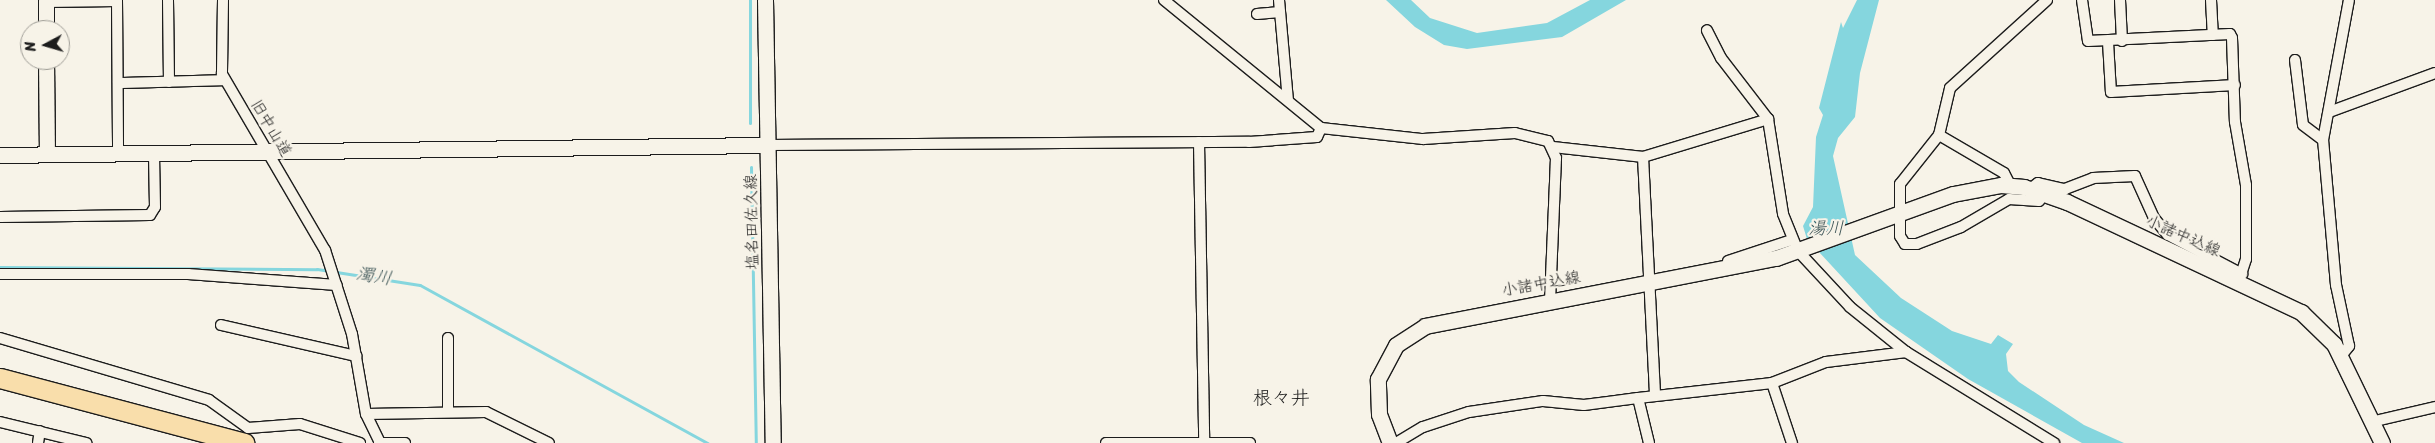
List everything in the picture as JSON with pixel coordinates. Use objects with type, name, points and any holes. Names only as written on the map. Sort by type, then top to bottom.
[{"type":"highway","points":[[0,378],[131,412]]},
{"type":"highway","points":[[0,385],[246,435]]},
{"type":"main road","name":"塩名田佐久線","points":[[766,0],[773,443]]},
{"type":"main road","points":[[46,1],[46,20]]},
{"type":"main road","points":[[46,70],[47,154]]},
{"type":"main road","points":[[0,155],[267,149],[768,145]]},
{"type":"main road","name":"小諸中込線","points":[[1390,443],[1379,414],[1378,380],[1389,354],[1405,337],[1440,320],[1718,270],[1896,215],[1972,188],[2010,185],[2045,194],[2240,277],[2309,317],[2326,333],[2341,356],[2382,443]]},
{"type":"street","points":[[168,0],[169,82]]},
{"type":"street","name":"旧中山道","points":[[223,0],[220,58],[224,80],[267,149],[329,263],[336,284]]},
{"type":"street","points":[[1164,0],[1321,128],[1423,139],[1515,133],[1542,139],[1553,147],[1643,156],[1768,119]]},
{"type":"street","points":[[1279,0],[1288,100]]},
{"type":"street","points":[[2045,194],[2039,200],[2009,199],[1962,227],[1910,246],[1900,236],[1896,215],[1900,184],[1939,135],[1945,99],[1954,82],[2046,0]]},
{"type":"street","points":[[2030,189],[2038,183],[2065,189],[2093,178],[2135,176],[2154,218],[2168,235],[2240,277],[2246,185],[2235,122],[2232,38],[2230,34],[2108,42],[2086,40],[2082,0]]},
{"type":"street","points":[[2120,0],[2122,41]]},
{"type":"street","points":[[2211,0],[2213,35]]},
{"type":"street","points":[[2341,356],[2349,346],[2336,285],[2323,140],[2349,0]]},
{"type":"street","points":[[46,1],[117,1],[118,153]]},
{"type":"street","points":[[1258,14],[1280,12]]},
{"type":"street","points":[[1708,30],[1721,58],[1768,119],[1778,188],[1797,246],[1850,307],[1906,352],[2054,443]]},
{"type":"street","points":[[2108,42],[2111,92],[2234,85]]},
{"type":"street","points":[[2296,60],[2303,125],[2323,140]]},
{"type":"street","points":[[2329,112],[2435,72]]},
{"type":"street","points":[[118,83],[224,80]]},
{"type":"street","points":[[768,145],[1199,142],[1318,137],[1321,128]]},
{"type":"street","points":[[1939,135],[2004,173],[2010,185]]},
{"type":"street","points":[[1199,142],[1204,441]]},
{"type":"street","points":[[1550,300],[1553,147]]},
{"type":"street","points":[[0,217],[150,215],[155,207],[154,153]]},
{"type":"street","points":[[1643,156],[1655,395]]},
{"type":"street","points":[[0,274],[207,275],[336,284],[356,356],[366,414],[379,443],[405,443]]},
{"type":"street","points":[[221,325],[356,356]]},
{"type":"street","points":[[0,338],[208,400],[246,435],[300,424],[360,443]]},
{"type":"street","points":[[448,338],[448,412]]},
{"type":"street","points":[[437,350],[448,350]]},
{"type":"street","points":[[1396,443],[1433,423],[1484,409],[1638,398],[1772,383],[1826,362],[1906,352]]},
{"type":"street","points":[[1772,383],[1792,443]]},
{"type":"street","points":[[1638,398],[1649,443]]},
{"type":"street","points":[[2371,422],[2435,407]]},
{"type":"street","points":[[366,414],[448,412],[498,414],[549,443]]},
{"type":"street","points":[[0,422],[86,443]]},
{"type":"street","points":[[38,443],[40,431]]},
{"type":"street","points":[[1106,443],[1204,441],[1250,443]]},
{"type":"water","points":[[1386,0],[1411,0],[1430,18],[1477,33],[1547,23],[1590,0],[1626,0],[1562,37],[1467,49],[1444,45],[1415,27]]},
{"type":"water","name":"湯川","points":[[1857,0],[1879,0],[1860,73],[1855,117],[1838,138],[1833,156],[1855,255],[1901,298],[1952,331],[1991,344],[1998,335],[2013,344],[2006,354],[2008,371],[2019,382],[2084,425],[2124,443],[2082,443],[1968,379],[1880,318],[1807,239],[1803,226],[1813,207],[1816,137],[1823,115],[1819,108],[1841,22],[1843,28]]},
{"type":"waterway","points":[[750,0],[750,123]]},
{"type":"waterway","points":[[751,167],[756,443]]},
{"type":"waterway","name":"濁川","points":[[0,267],[317,269],[420,285],[707,443]]},
{"type":"district","name":"根々井","points":[[1281,398]]}]
